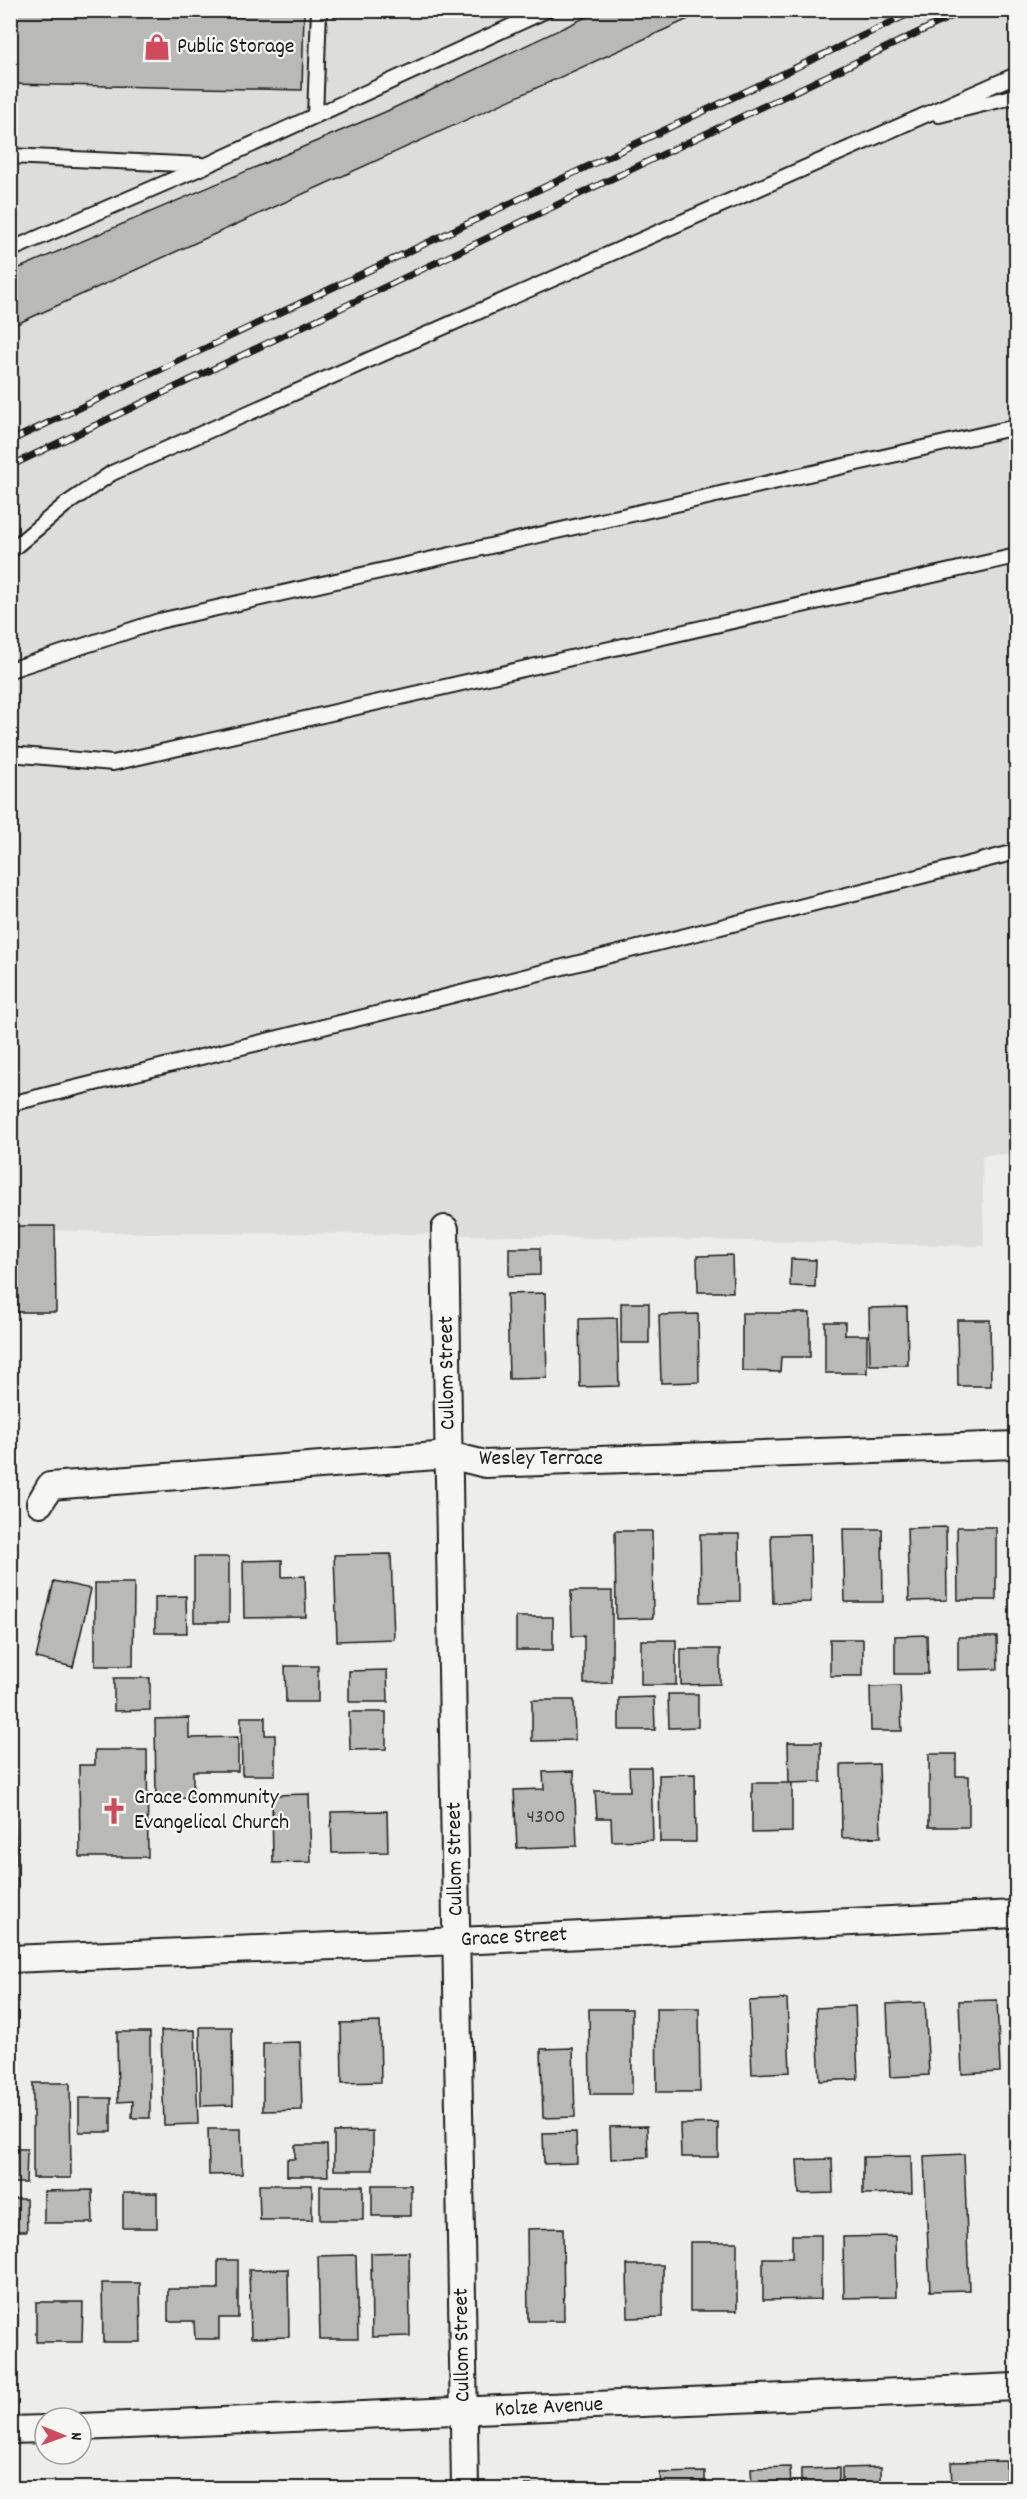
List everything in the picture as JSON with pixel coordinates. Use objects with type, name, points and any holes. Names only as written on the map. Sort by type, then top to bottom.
[{"type":"street","name":"Cullom Street","points":[[445,1229],[465,2488]]},
{"type":"street","name":"Wesley Terrace","points":[[40,1503],[50,1486],[449,1455],[485,1464],[1017,1445]]},
{"type":"street","name":"Grace Street","points":[[10,1959],[458,1941],[1017,1914]]},
{"type":"street","name":"Kolze Avenue","points":[[93,2426],[1017,2387]]},
{"type":"street","points":[[10,2430],[33,2429]]},
{"type":"lane","points":[[315,116],[319,10]]},
{"type":"lane","points":[[10,250],[207,165],[548,10]]},
{"type":"lane","points":[[10,551],[65,505],[112,473],[1017,75]]},
{"type":"lane","points":[[900,125],[1017,96]]},
{"type":"lane","points":[[10,156],[207,165]]},
{"type":"lane","points":[[10,670],[159,621],[1017,427]]},
{"type":"lane","points":[[10,754],[113,763],[1017,556]]},
{"type":"lane","points":[[10,1104],[452,996],[1017,852]]},
{"type":"shaded area","points":[[11,11],[1016,11],[1016,1154],[982,1155],[984,1246],[422,1234],[148,1233],[11,1229]]},
{"type":"building","name":"Public Storage","points":[[10,10],[304,10],[302,90],[10,84]]},
{"type":"building","points":[[601,10],[708,10],[10,327],[10,272],[385,112]]},
{"type":"building","points":[[10,1226],[55,1226],[56,1312],[10,1312]]},
{"type":"building","points":[[509,1248],[540,1248],[540,1275],[509,1276]]},
{"type":"building","points":[[732,1255],[733,1292],[698,1292],[697,1256]]},
{"type":"building","points":[[791,1259],[816,1260],[815,1287],[790,1286]]},
{"type":"building","points":[[545,1293],[547,1378],[509,1379],[507,1294]]},
{"type":"building","points":[[621,1303],[649,1303],[649,1343],[621,1343]]},
{"type":"building","points":[[907,1307],[908,1365],[870,1365],[869,1308]]},
{"type":"building","points":[[742,1313],[810,1313],[810,1357],[781,1357],[780,1372],[742,1371]]},
{"type":"building","points":[[698,1314],[699,1382],[661,1383],[659,1315]]},
{"type":"building","points":[[617,1318],[619,1386],[580,1387],[579,1319]]},
{"type":"building","points":[[957,1320],[990,1320],[991,1386],[958,1386]]},
{"type":"building","points":[[825,1322],[845,1322],[845,1335],[867,1335],[867,1373],[825,1373]]},
{"type":"building","points":[[946,1527],[947,1600],[909,1601],[907,1528]]},
{"type":"building","points":[[957,1527],[996,1527],[996,1600],[958,1600]]},
{"type":"building","points":[[843,1529],[882,1529],[883,1602],[845,1602]]},
{"type":"building","points":[[615,1531],[652,1531],[653,1618],[616,1619]]},
{"type":"building","points":[[700,1534],[739,1534],[740,1601],[701,1602]]},
{"type":"building","points":[[810,1534],[811,1602],[773,1603],[771,1535]]},
{"type":"building","points":[[391,1554],[394,1639],[337,1641],[334,1555]]},
{"type":"building","points":[[194,1557],[229,1557],[229,1622],[194,1622]]},
{"type":"building","points":[[282,1560],[282,1577],[305,1576],[306,1617],[244,1618],[243,1561]]},
{"type":"building","points":[[54,1581],[91,1589],[73,1667],[36,1658]]},
{"type":"building","points":[[95,1583],[134,1583],[133,1666],[95,1666]]},
{"type":"building","points":[[571,1591],[612,1591],[612,1683],[584,1684],[584,1636],[572,1636]]},
{"type":"building","points":[[186,1596],[187,1633],[155,1633],[155,1597]]},
{"type":"building","points":[[516,1617],[553,1617],[553,1650],[516,1650]]},
{"type":"building","points":[[927,1635],[928,1674],[895,1674],[895,1636]]},
{"type":"building","points":[[958,1637],[997,1637],[998,1669],[958,1670]]},
{"type":"building","points":[[830,1639],[863,1639],[863,1676],[830,1676]]},
{"type":"building","points":[[641,1640],[676,1640],[676,1685],[641,1685]]},
{"type":"building","points":[[681,1649],[720,1649],[720,1684],[681,1685]]},
{"type":"building","points":[[285,1666],[318,1666],[318,1702],[286,1702]]},
{"type":"building","points":[[387,1670],[388,1702],[349,1702],[349,1671]]},
{"type":"building","points":[[114,1678],[150,1678],[150,1710],[114,1711]]},
{"type":"building","points":[[900,1686],[902,1731],[871,1731],[870,1687]]},
{"type":"building","points":[[668,1694],[698,1694],[698,1727],[669,1728]]},
{"type":"building","points":[[654,1697],[655,1730],[619,1730],[619,1698]]},
{"type":"building","points":[[532,1700],[574,1700],[575,1740],[532,1741]]},
{"type":"building","points":[[349,1712],[386,1712],[386,1749],[350,1750]]},
{"type":"building","points":[[241,1717],[265,1717],[265,1735],[275,1735],[275,1775],[242,1775]]},
{"type":"building","points":[[189,1718],[189,1738],[238,1737],[238,1771],[193,1771],[193,1798],[156,1799],[155,1719]]},
{"type":"building","points":[[788,1742],[821,1742],[821,1782],[789,1783]]},
{"type":"building","name":"Grace Community Evangelical Church","points":[[95,1750],[147,1750],[148,1857],[80,1857],[79,1765],[95,1765]]},
{"type":"building","points":[[929,1754],[956,1754],[956,1776],[969,1776],[969,1827],[929,1827]]},
{"type":"building","points":[[879,1764],[881,1837],[842,1838],[841,1765]]},
{"type":"building","points":[[629,1767],[651,1767],[653,1840],[612,1841],[611,1818],[597,1818],[595,1791],[630,1791]]},
{"type":"building","points":[[574,1771],[577,1846],[517,1848],[514,1790],[544,1789],[543,1772]]},
{"type":"building","points":[[15,1772],[17,1888],[10,1888],[10,1773]]},
{"type":"building","points":[[695,1774],[696,1842],[660,1842],[659,1775]]},
{"type":"building","points":[[752,1783],[792,1783],[792,1832],[752,1833]]},
{"type":"building","points":[[309,1794],[311,1862],[273,1863],[272,1795]]},
{"type":"building","points":[[387,1811],[388,1852],[332,1853],[331,1812]]},
{"type":"building","points":[[787,1999],[790,2072],[752,2074],[749,2001]]},
{"type":"building","points":[[997,2000],[1000,2072],[962,2074],[959,2001]]},
{"type":"building","points":[[925,2002],[929,2075],[890,2077],[887,2004]]},
{"type":"building","points":[[855,2006],[858,2079],[820,2081],[816,2008]]},
{"type":"building","points":[[656,2008],[699,2008],[700,2092],[657,2092]]},
{"type":"building","points":[[589,2009],[632,2009],[632,2094],[590,2094]]},
{"type":"building","points":[[380,2022],[381,2082],[342,2083],[341,2023]]},
{"type":"building","points":[[200,2027],[232,2027],[233,2105],[201,2106]]},
{"type":"building","points":[[195,2030],[198,2124],[164,2125],[161,2031]]},
{"type":"building","points":[[117,2032],[150,2032],[150,2118],[132,2118],[133,2101],[118,2102]]},
{"type":"building","points":[[300,2042],[302,2110],[263,2111],[263,2043]]},
{"type":"building","points":[[573,2048],[575,2117],[543,2118],[541,2049]]},
{"type":"building","points":[[33,2083],[70,2083],[71,2178],[33,2178]]},
{"type":"building","points":[[79,2098],[111,2098],[111,2132],[79,2132]]},
{"type":"building","points":[[718,2123],[718,2157],[681,2157],[680,2124]]},
{"type":"building","points":[[647,2126],[648,2157],[611,2159],[610,2127]]},
{"type":"building","points":[[208,2129],[241,2129],[242,2174],[209,2175]]},
{"type":"building","points":[[373,2131],[373,2170],[334,2170],[334,2132]]},
{"type":"building","points":[[576,2132],[577,2163],[544,2164],[543,2133]]},
{"type":"building","points":[[295,2145],[327,2145],[328,2176],[287,2176],[287,2159],[295,2159]]},
{"type":"building","points":[[10,2149],[27,2149],[26,2183],[10,2183]]},
{"type":"building","points":[[964,2154],[969,2290],[930,2291],[924,2156]]},
{"type":"building","points":[[911,2156],[912,2193],[863,2194],[863,2157]]},
{"type":"building","points":[[832,2159],[833,2193],[799,2194],[797,2160]]},
{"type":"building","points":[[259,2185],[312,2185],[312,2220],[260,2220]]},
{"type":"building","points":[[372,2185],[411,2185],[411,2216],[372,2216]]},
{"type":"building","points":[[320,2186],[363,2186],[363,2220],[320,2220]]},
{"type":"building","points":[[92,2190],[93,2223],[44,2223],[44,2191]]},
{"type":"building","points":[[123,2193],[157,2193],[157,2228],[123,2228]]},
{"type":"building","points":[[10,2199],[26,2199],[27,2231],[10,2231]]},
{"type":"building","points":[[563,2228],[564,2321],[528,2321],[527,2229]]},
{"type":"building","points":[[792,2235],[821,2235],[821,2299],[763,2300],[763,2258],[792,2258]]},
{"type":"building","points":[[895,2236],[896,2297],[844,2298],[843,2237]]},
{"type":"building","points":[[690,2242],[737,2242],[737,2311],[690,2311]]},
{"type":"building","points":[[409,2252],[410,2336],[372,2337],[371,2253]]},
{"type":"building","points":[[356,2255],[358,2339],[320,2339],[318,2256]]},
{"type":"building","points":[[218,2260],[238,2260],[238,2318],[219,2318],[219,2339],[195,2339],[194,2321],[168,2321],[168,2289],[218,2289]]},
{"type":"building","points":[[627,2265],[663,2265],[663,2317],[628,2318]]},
{"type":"building","points":[[288,2269],[289,2337],[251,2338],[249,2270]]},
{"type":"building","points":[[10,2280],[17,2280],[18,2348],[10,2348]]},
{"type":"building","points":[[102,2283],[140,2283],[141,2342],[103,2342]]},
{"type":"building","points":[[36,2302],[83,2302],[82,2342],[36,2342]]},
{"type":"building","points":[[1006,2461],[1006,2488],[952,2488],[951,2462]]},
{"type":"building","points":[[790,2467],[791,2488],[752,2488],[751,2468]]},
{"type":"building","points":[[881,2467],[881,2488],[842,2488],[842,2468]]},
{"type":"building","points":[[839,2468],[839,2488],[801,2488],[801,2469]]},
{"type":"building","points":[[705,2472],[705,2488],[661,2488],[660,2473]]},
{"type":"building","points":[[579,2483],[618,2483],[618,2488],[579,2488]]},
{"type":"building","points":[[525,2485],[563,2485],[563,2488],[525,2488]]},
{"type":"railway","points":[[10,441],[917,10]]},
{"type":"railway","points":[[10,466],[965,10]]},
{"type":"place","name":"Public Storage","points":[[157,47]]},
{"type":"place","name":"Grace Community Evangelical Church","points":[[114,1811]]}]
